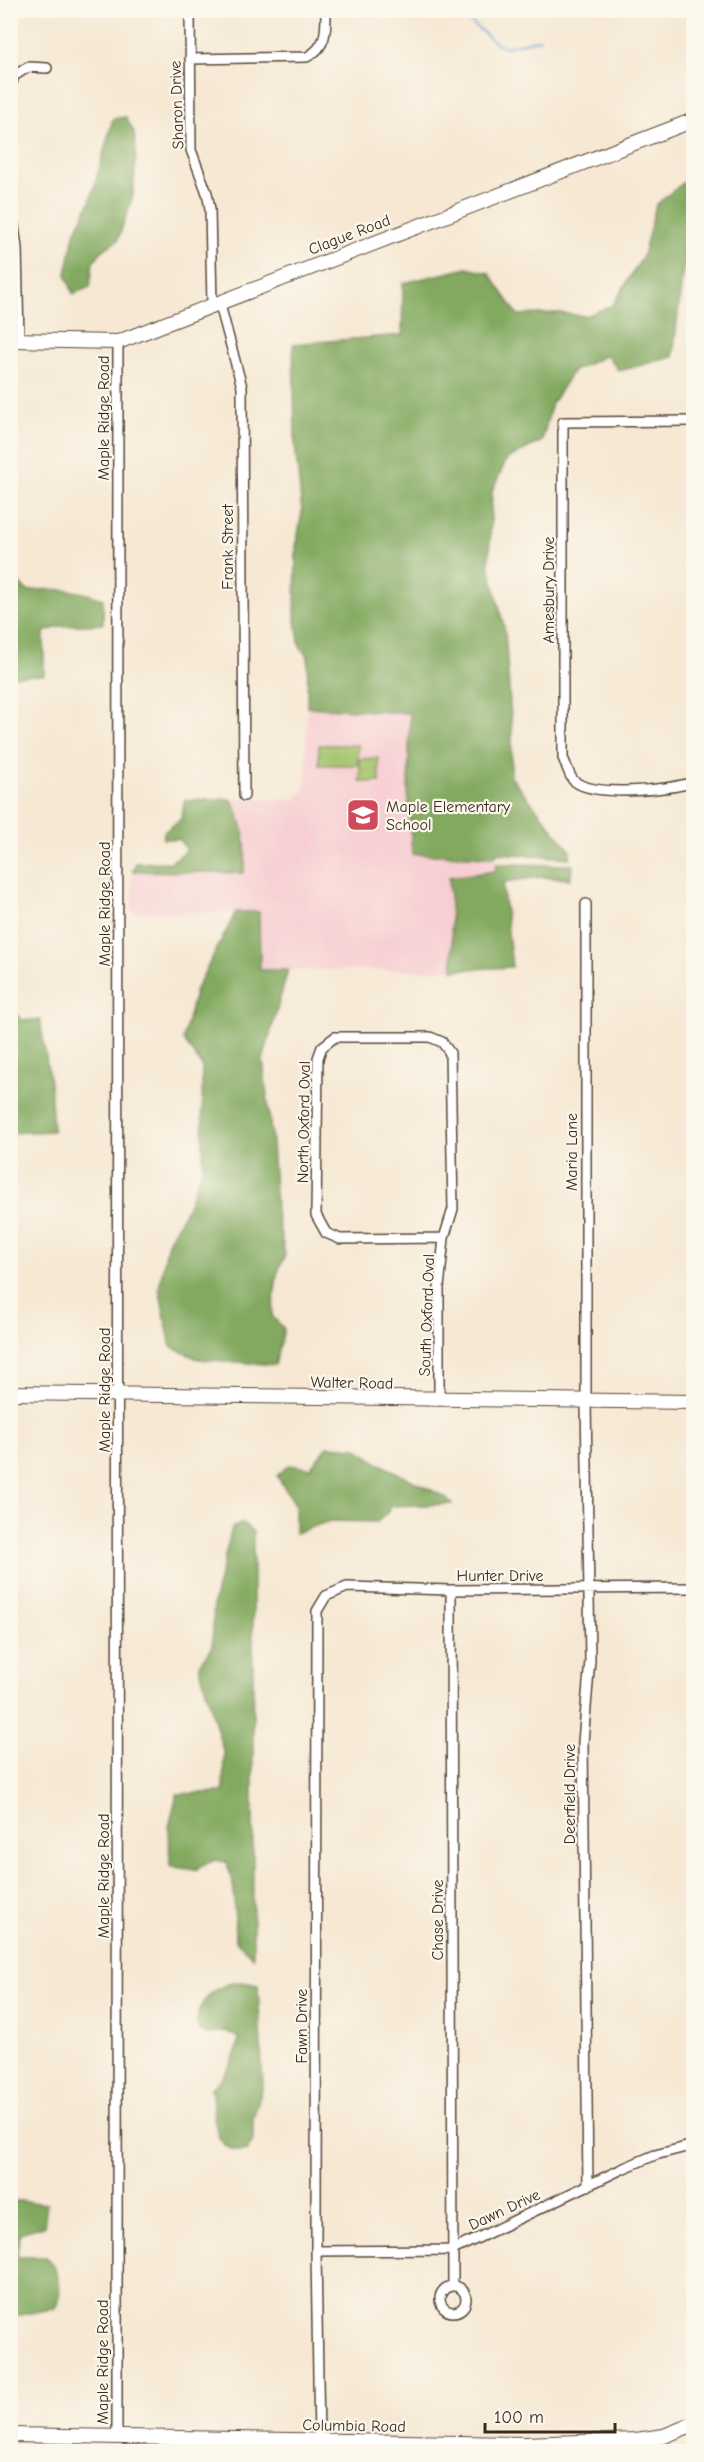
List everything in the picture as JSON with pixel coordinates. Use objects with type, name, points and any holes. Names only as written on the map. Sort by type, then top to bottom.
[{"type":"main road","name":"Clague Road","points":[[15,340],[118,342],[693,120]]},
{"type":"main road","name":"Walter Road","points":[[10,1394],[693,1402]]},
{"type":"main road","name":"Columbia Road","points":[[10,2435],[319,2446],[524,2448],[636,2440],[664,2436],[693,2424]]},
{"type":"street","name":"Sharon Drive","points":[[190,10],[191,150],[207,192],[210,209],[216,303]]},
{"type":"street","points":[[190,59],[307,57],[315,53],[325,39],[326,10]]},
{"type":"street","points":[[10,89],[14,76],[28,67],[47,68]]},
{"type":"street","points":[[10,198],[17,248],[15,340]]},
{"type":"street","name":"Frank Street","points":[[216,303],[242,387],[244,796]]},
{"type":"street","name":"Maple Ridge Road","points":[[117,2438],[118,342]]},
{"type":"street","name":"Amesbury Drive","points":[[693,421],[563,422],[563,758],[573,779],[591,790],[675,788],[693,782]]},
{"type":"street","name":"Maria Lane","points":[[586,904],[586,1401]]},
{"type":"street","name":"South Oxford Oval","points":[[336,1037],[430,1037],[442,1042],[450,1053],[453,1209],[444,1238],[439,1288],[439,1400]]},
{"type":"street","name":"North Oxford Oval","points":[[336,1037],[322,1047],[318,1058],[316,1215],[326,1233],[340,1239],[444,1238]]},
{"type":"street","name":"Deerfield Drive","points":[[586,1401],[590,1660],[583,1742],[588,2186]]},
{"type":"street","name":"Hunter Drive","points":[[317,1611],[326,1596],[347,1587],[451,1590],[693,1588]]},
{"type":"street","name":"Chase Drive","points":[[451,1590],[453,2286]]},
{"type":"street","name":"Fawn Drive","points":[[317,1611],[316,2251],[319,2446]]},
{"type":"street","name":"Dawn Drive","points":[[316,2251],[453,2250],[655,2155],[693,2145]]},
{"type":"shaded area","name":"Maple Elementary School","points":[[308,656],[493,659],[496,871],[449,877],[453,970],[260,970],[259,912],[132,913],[133,871],[234,874],[231,799],[296,799],[305,788]]},
{"type":"green space","points":[[126,117],[134,132],[136,154],[133,195],[118,240],[102,251],[93,262],[90,287],[73,294],[66,274],[74,235],[90,202],[113,119]]},
{"type":"green space","points":[[690,177],[694,177],[693,246],[683,269],[673,357],[619,371],[607,355],[573,371],[552,403],[542,441],[507,459],[492,491],[489,565],[505,631],[512,733],[511,777],[570,850],[570,858],[496,853],[495,857],[412,854],[408,798],[410,713],[307,707],[308,656],[300,646],[295,618],[296,547],[302,512],[295,443],[293,344],[402,335],[403,283],[467,268],[489,273],[518,315],[558,313],[586,316],[613,305],[643,256],[656,205]]},
{"type":"green space","points":[[10,553],[17,582],[28,591],[66,590],[103,599],[103,624],[61,626],[44,632],[44,675],[11,676]]},
{"type":"green space","points":[[319,745],[358,745],[358,765],[319,765]]},
{"type":"green space","points":[[378,758],[380,782],[360,782],[360,759]]},
{"type":"green space","points":[[231,799],[244,835],[244,873],[133,871],[136,863],[171,862],[187,850],[179,839],[163,839],[164,832],[181,819],[185,800]]},
{"type":"green space","points":[[496,864],[573,865],[570,879],[541,877],[505,882],[503,889],[512,967],[453,970],[449,877],[495,871]]},
{"type":"green space","points":[[236,912],[259,912],[260,970],[288,970],[263,1060],[272,1141],[276,1212],[285,1255],[277,1274],[272,1316],[284,1329],[275,1365],[198,1359],[171,1347],[159,1288],[168,1242],[187,1208],[203,1166],[202,1066],[183,1039],[196,989]]},
{"type":"green space","points":[[11,1010],[23,1020],[40,1020],[50,1082],[53,1131],[11,1133]]},
{"type":"green space","points":[[328,1446],[356,1448],[380,1464],[447,1498],[452,1504],[390,1506],[390,1510],[377,1522],[330,1521],[295,1533],[295,1504],[277,1476],[289,1465],[310,1468]]},
{"type":"green space","points":[[243,1523],[253,1532],[253,1957],[235,1940],[234,1890],[227,1862],[214,1860],[195,1870],[170,1866],[169,1827],[177,1794],[223,1792],[224,1754],[199,1665],[212,1648],[214,1600],[232,1528]]},
{"type":"green space","points":[[241,1982],[258,1985],[263,2086],[253,2118],[253,2140],[247,2151],[235,2150],[226,2146],[220,2139],[211,2088],[230,2066],[239,2038],[226,2031],[207,2034],[198,2029],[197,2020],[199,2011],[208,1997],[223,1986]]},
{"type":"green space","points":[[10,2200],[47,2204],[44,2226],[20,2233],[17,2257],[46,2257],[50,2262],[57,2274],[60,2288],[55,2308],[16,2316],[11,2306]]},
{"type":"waterway","points":[[456,10],[497,44],[506,47],[540,39]]},
{"type":"place","name":"Maple Elementary School","points":[[363,815]]}]
